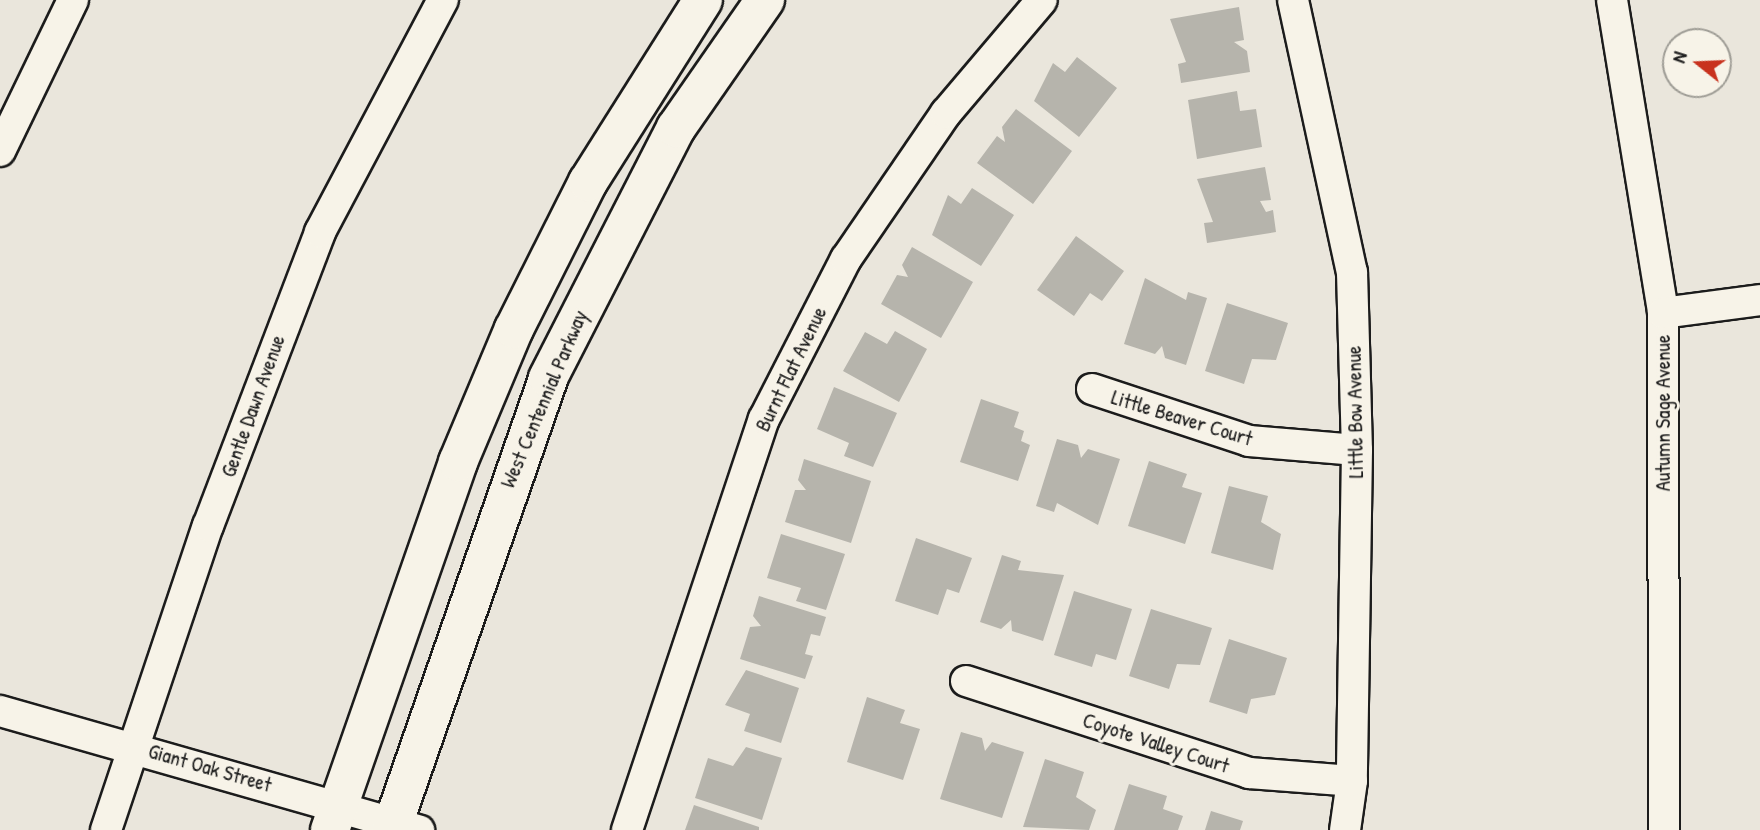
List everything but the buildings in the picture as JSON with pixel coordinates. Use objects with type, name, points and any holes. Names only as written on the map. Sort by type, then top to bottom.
[{"type":"main road","points":[[334,818],[458,462],[514,329],[588,182],[703,0]]},
{"type":"main road","name":"West Centennial Parkway","points":[[401,828],[548,378],[676,128],[765,0]]},
{"type":"street","points":[[0,151],[73,0]]},
{"type":"street","name":"Burnt Flat Avenue","points":[[627,830],[764,419],[846,259],[946,113],[1042,0]]},
{"type":"street","name":"Little Bow Avenue","points":[[1293,0],[1352,272],[1357,450],[1352,781],[1345,830]]},
{"type":"street","name":"Autumn Sage Avenue","points":[[1612,0],[1663,313],[1664,830]]},
{"type":"street","name":"Gentle Dawn Avenue","points":[[106,830],[208,526],[320,232],[436,3]]},
{"type":"street","points":[[1663,313],[1760,300]]},
{"type":"street","name":"Little Beaver Court","points":[[1092,389],[1250,442],[1357,450]]},
{"type":"street","name":"Coyote Valley Court","points":[[965,681],[1249,773],[1352,781]]},
{"type":"street","name":"Giant Oak Street","points":[[0,711],[136,746],[334,818],[401,828]]}]
